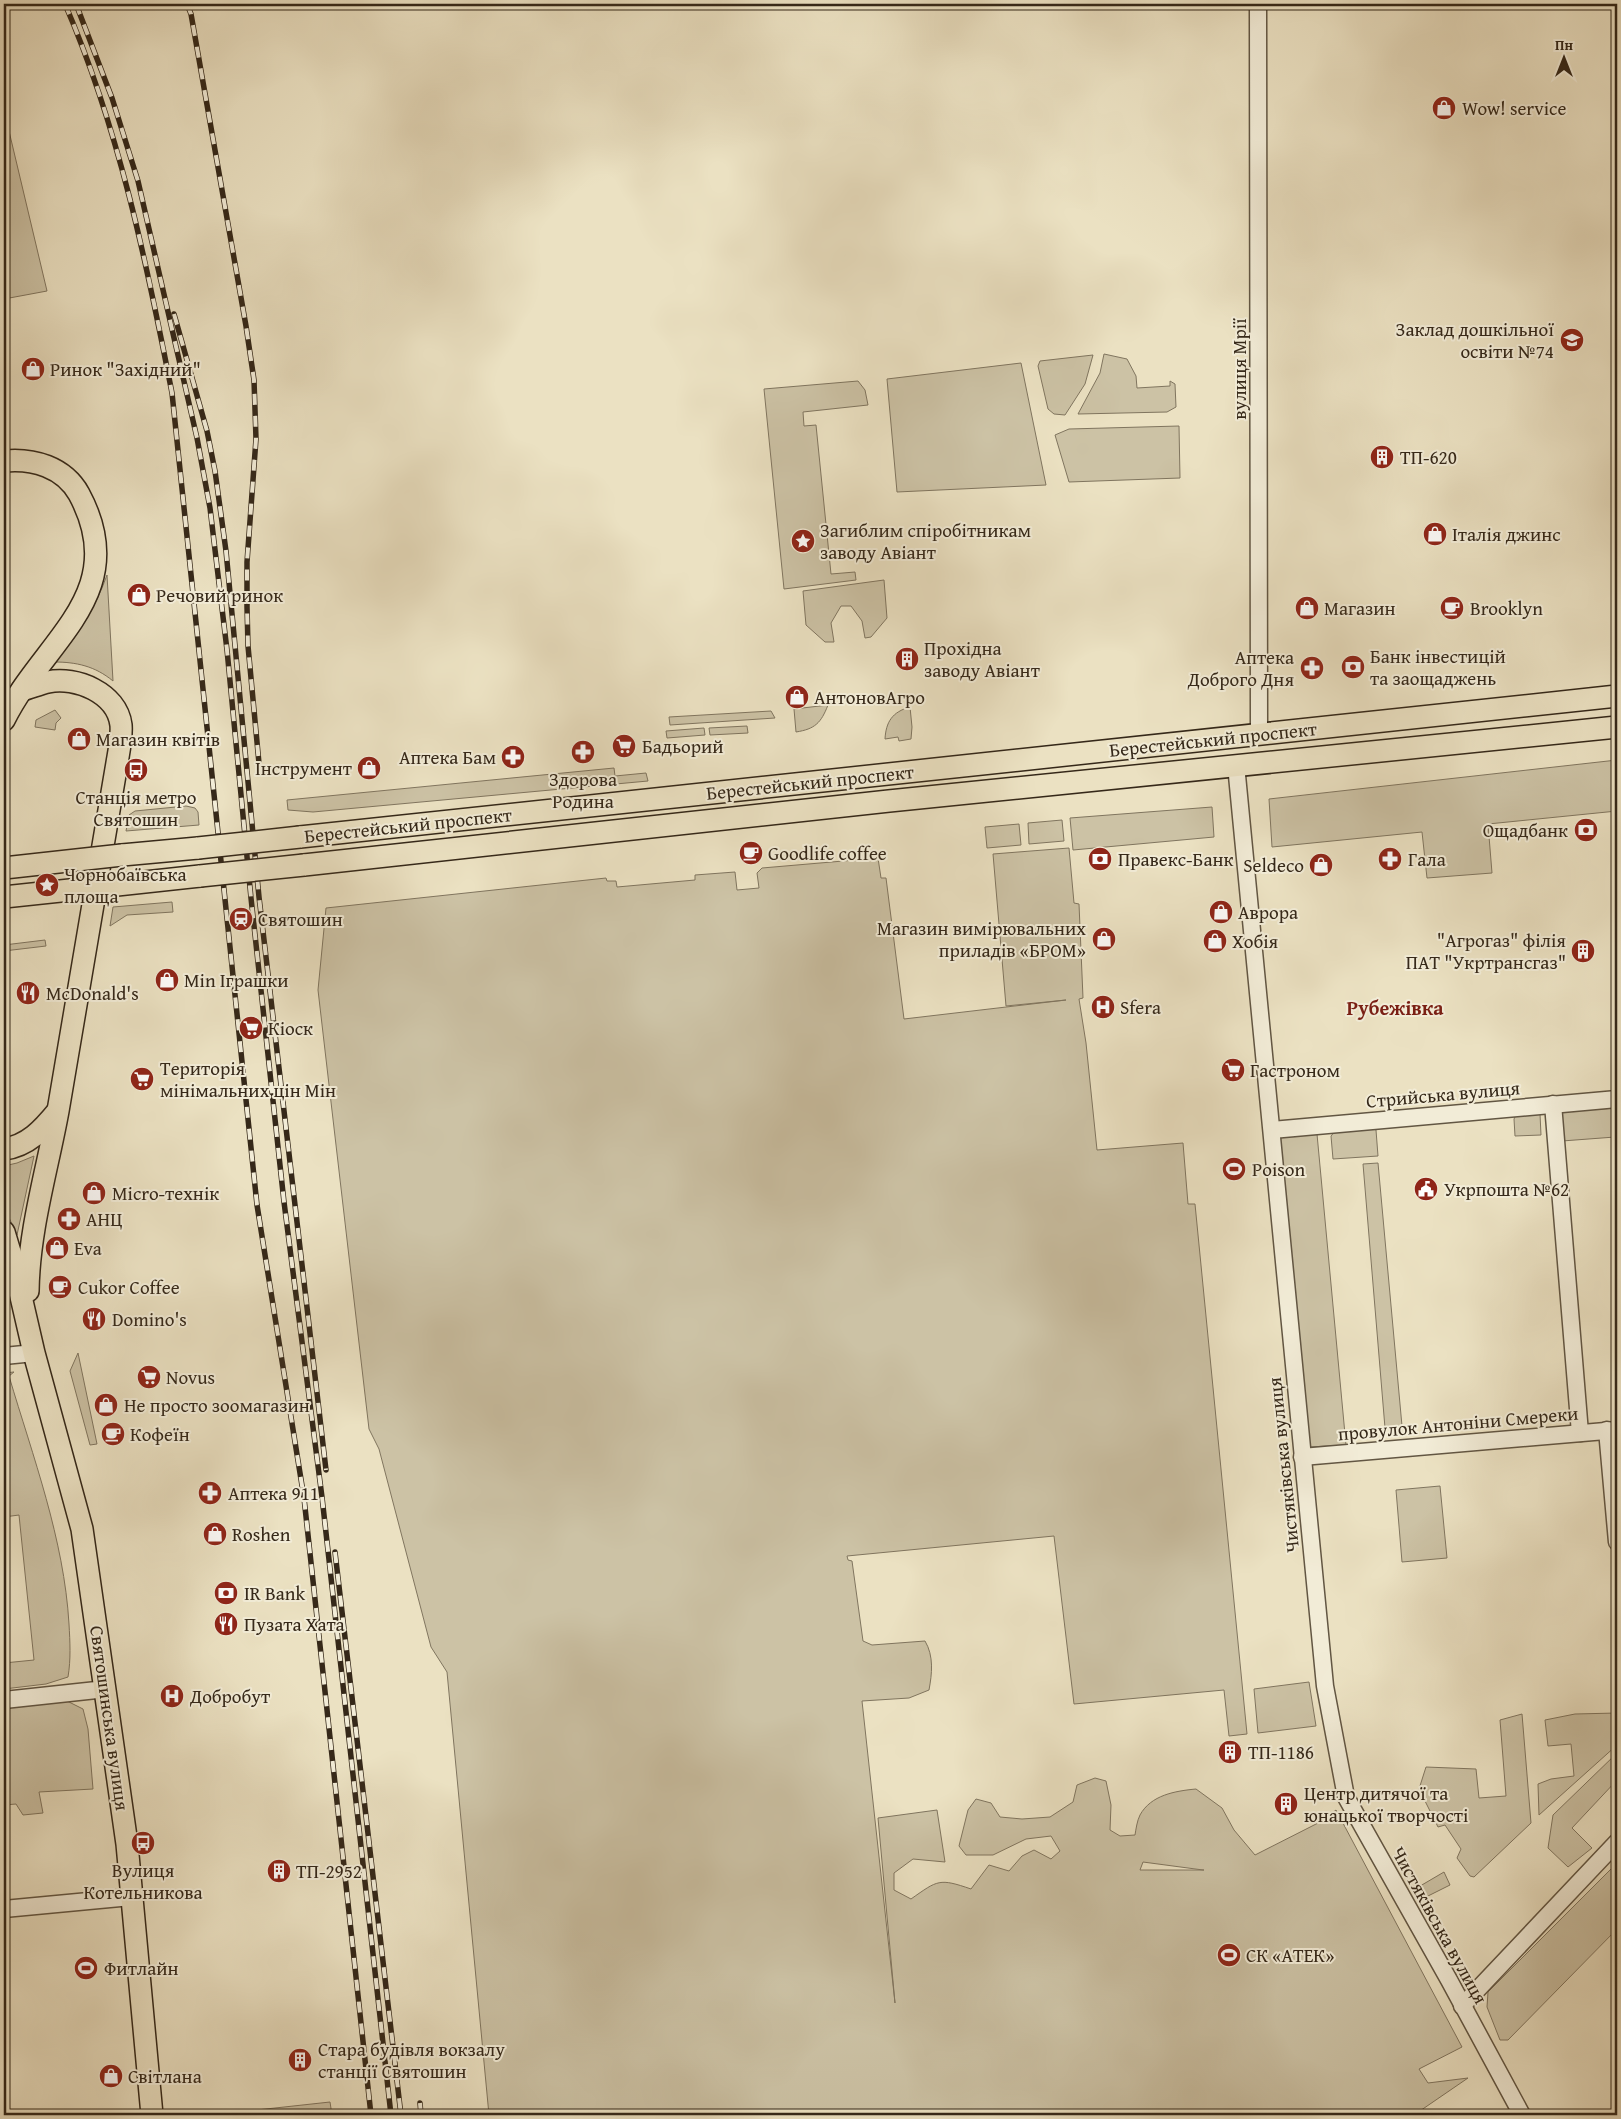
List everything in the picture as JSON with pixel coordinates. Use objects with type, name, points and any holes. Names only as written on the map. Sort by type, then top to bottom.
[{"type":"main road","points":[[4,461],[40,462],[69,479],[78,492],[90,517],[97,554],[86,598],[72,624],[11,704],[4,720]]},
{"type":"main road","points":[[4,1149],[20,1145],[33,1138],[58,1111],[117,763],[121,724],[116,711],[107,699],[92,688],[78,683],[50,682],[22,690]]},
{"type":"main road","name":"Берестейський проспект","points":[[4,868],[1617,696]]},
{"type":"main road","name":"Берестейський проспект","points":[[4,897],[665,825],[1617,727]]},
{"type":"main road","name":"Святошинська вулиця","points":[[28,1328],[28,1261],[32,1230],[58,1111]]},
{"type":"main road","name":"Святошинська вулиця","points":[[4,1232],[13,1262],[34,1353],[82,1528],[127,1844],[152,2115]]},
{"type":"street","name":"вулиця Мрії","points":[[1258,4],[1259,735]]},
{"type":"street","name":"Чистяківська вулиця","points":[[1236,765],[1325,1686],[1346,1797],[1522,2115]]},
{"type":"street","name":"Стрийська вулиця","points":[[1272,1130],[1617,1099]]},
{"type":"street","points":[[1553,1104],[1580,1433]]},
{"type":"street","points":[[4,1356],[34,1353]]},
{"type":"street","points":[[1612,1430],[1617,1542]]},
{"type":"street","name":"провулок Антоніни Смереки","points":[[1302,1457],[1612,1430]]},
{"type":"street","points":[[4,1700],[106,1689]]},
{"type":"street","points":[[1462,2006],[1617,1842]]},
{"type":"street","points":[[4,1909],[131,1897]]},
{"type":"shaded area","points":[[4,110],[47,291],[4,299]]},
{"type":"shaded area","points":[[1104,354],[1127,359],[1136,376],[1137,388],[1170,386],[1170,381],[1175,384],[1176,407],[1167,412],[1078,414],[1100,373]]},
{"type":"shaded area","points":[[1093,355],[1085,384],[1065,415],[1054,414],[1048,409],[1038,366],[1040,361]]},
{"type":"shaded area","points":[[1021,363],[1046,485],[897,492],[887,379]]},
{"type":"shaded area","points":[[858,381],[865,390],[868,405],[803,412],[804,426],[816,425],[831,574],[855,572],[856,580],[784,589],[764,389]]},
{"type":"shaded area","points":[[1179,426],[1180,478],[1069,482],[1055,435],[1069,429]]},
{"type":"shaded area","points":[[107,575],[113,681],[92,668],[70,663],[54,662],[91,611]]},
{"type":"shaded area","points":[[884,580],[887,618],[871,637],[865,638],[862,621],[851,606],[841,606],[831,623],[834,642],[825,642],[806,625],[803,591]]},
{"type":"shaded area","points":[[828,705],[820,721],[813,727],[796,732],[794,709]]},
{"type":"shaded area","points":[[910,707],[911,739],[899,741],[898,737],[885,739],[887,728],[894,715]]},
{"type":"shaded area","points":[[55,710],[61,718],[56,723],[55,730],[35,727],[36,720]]},
{"type":"shaded area","points":[[771,711],[775,718],[670,725],[669,717]]},
{"type":"shaded area","points":[[747,726],[748,733],[710,735],[709,728]]},
{"type":"shaded area","points":[[704,728],[705,735],[667,738],[666,731]]},
{"type":"shaded area","points":[[1617,760],[1617,811],[1488,824],[1492,873],[1427,878],[1422,832],[1272,847],[1269,799]]},
{"type":"shaded area","points":[[614,768],[615,776],[646,773],[648,781],[313,812],[288,810],[287,800]]},
{"type":"shaded area","points":[[186,806],[195,808],[198,812],[199,825],[126,831],[129,815],[135,811]]},
{"type":"shaded area","points":[[1212,807],[1214,837],[1073,850],[1070,818]]},
{"type":"shaded area","points":[[1062,820],[1064,841],[1029,844],[1028,823]]},
{"type":"shaded area","points":[[1019,824],[1021,845],[987,848],[985,827]]},
{"type":"shaded area","points":[[1069,848],[1074,903],[1079,904],[1083,998],[1079,999],[1086,1043],[1097,1150],[1183,1143],[1188,1204],[1195,1204],[1247,1734],[1229,1736],[1224,1690],[1074,1704],[1054,1536],[847,1556],[848,1560],[852,1561],[863,1641],[872,1645],[925,1641],[931,1659],[929,1690],[909,1698],[862,1701],[895,2003],[878,1818],[937,1810],[945,1862],[913,1859],[894,1873],[894,1890],[911,1899],[933,1885],[945,1882],[971,1889],[989,1865],[1009,1871],[1022,1856],[1034,1850],[1051,1859],[1060,1851],[1051,1836],[1026,1839],[993,1855],[966,1855],[959,1846],[968,1810],[976,1799],[991,1803],[1000,1817],[1022,1819],[1050,1817],[1073,1802],[1077,1785],[1095,1778],[1106,1781],[1111,1805],[1110,1830],[1120,1836],[1135,1835],[1140,1815],[1150,1803],[1164,1795],[1196,1789],[1222,1808],[1234,1830],[1255,1855],[1322,1821],[1336,1810],[1462,2047],[1419,2069],[1428,2083],[1468,2078],[1414,2115],[489,2115],[447,1672],[431,1647],[379,1449],[369,1429],[318,990],[326,908],[606,878],[607,881],[616,881],[617,887],[695,880],[695,875],[735,872],[737,890],[759,888],[757,873],[762,868],[878,858],[881,878],[886,878],[904,1019],[1066,1000],[1006,1006],[993,854]],"holes":[[[1143,1862],[1203,1870],[1140,1870]]]},
{"type":"shaded area","points":[[172,902],[173,912],[127,915],[110,926],[113,907]]},
{"type":"shaded area","points":[[45,940],[46,946],[4,951],[4,945]]},
{"type":"shaded area","points":[[1617,1108],[1617,1171],[1615,1137],[1562,1141],[1560,1116],[1565,1111]]},
{"type":"shaded area","points":[[1540,1114],[1541,1135],[1515,1136],[1514,1119],[1516,1115]]},
{"type":"shaded area","points":[[1370,1126],[1376,1130],[1378,1156],[1333,1159],[1331,1136],[1336,1130]]},
{"type":"shaded area","points":[[1317,1134],[1346,1445],[1309,1447],[1279,1140],[1280,1137]]},
{"type":"shaded area","points":[[34,1156],[17,1235],[4,1207],[4,1166]]},
{"type":"shaded area","points":[[1378,1163],[1402,1426],[1385,1428],[1363,1164]]},
{"type":"shaded area","points":[[78,1353],[97,1444],[90,1445],[70,1371]]},
{"type":"shaded area","points":[[14,1372],[9,1376],[46,1499],[61,1561],[69,1624],[70,1657],[68,1677],[46,1684],[4,1689],[4,1663],[34,1660],[19,1515],[4,1517],[4,1373]]},
{"type":"shaded area","points":[[1440,1486],[1447,1558],[1402,1562],[1396,1490]]},
{"type":"shaded area","points":[[1309,1682],[1316,1726],[1258,1733],[1254,1689]]},
{"type":"shaded area","points":[[65,1700],[83,1709],[88,1729],[93,1789],[39,1792],[43,1813],[23,1815],[16,1804],[4,1805],[4,1706]]},
{"type":"shaded area","points":[[1617,1713],[1617,1745],[1539,1815],[1538,1784],[1551,1779],[1574,1776],[1571,1744],[1548,1746],[1545,1720],[1575,1714]]},
{"type":"shaded area","points":[[1522,1714],[1531,1823],[1474,1877],[1470,1876],[1457,1858],[1461,1849],[1445,1825],[1438,1827],[1419,1789],[1426,1767],[1476,1769],[1479,1798],[1506,1796],[1500,1720]]},
{"type":"shaded area","points":[[1617,1753],[1617,1780],[1572,1828],[1592,1848],[1568,1867],[1548,1848],[1553,1815]]},
{"type":"shaded area","points":[[1617,1863],[1617,1929],[1508,2040],[1500,2040],[1487,2007],[1488,1992]]},
{"type":"shaded area","points":[[1444,1872],[1450,1885],[1422,1899],[1415,1889]]},
{"type":"shaded area","points":[[330,2102],[332,2115],[211,2115]]},
{"type":"railway","points":[[65,4],[84,51],[116,147],[141,244],[172,393],[257,1205],[304,1498],[371,2115]]},
{"type":"railway","points":[[76,4],[112,98],[138,181],[197,438],[210,508],[227,650],[251,898],[284,1202],[322,1497],[391,2115]]},
{"type":"railway","points":[[187,4],[191,14],[254,380],[256,439],[247,562],[247,607],[248,646],[260,774]]},
{"type":"railway","points":[[174,314],[207,431],[215,471],[226,551],[259,897],[326,1470]]},
{"type":"railway","points":[[335,1552],[401,2115]]},
{"type":"railway","points":[[420,2103],[421,2115]]},
{"type":"place","name":"Wow! service","points":[[1444,108]]},
{"type":"place","name":"Заклад дошкільної освіти №74","points":[[1572,340]]},
{"type":"place","name":"Ринок \"Західний\"","points":[[33,369]]},
{"type":"place","name":"ТП-620","points":[[1382,457]]},
{"type":"place","name":"Італія джинс","points":[[1435,534]]},
{"type":"place","name":"Загиблим спіробітникам заводу Авіант","points":[[803,541]]},
{"type":"place","name":"Речовий ринок","points":[[139,595]]},
{"type":"place","name":"Магазин","points":[[1307,608]]},
{"type":"place","name":"Brooklyn","points":[[1452,608]]},
{"type":"place","name":"Прохідна заводу Авіант","points":[[907,659]]},
{"type":"place","name":"Банк інвестицій та заощаджень","points":[[1353,667]]},
{"type":"place","name":"Аптека Доброго Дня","points":[[1312,668]]},
{"type":"place","name":"АнтоновАгро","points":[[797,697]]},
{"type":"place","name":"Магазин квiтiв","points":[[79,739]]},
{"type":"place","name":"Бадьорий","points":[[624,746]]},
{"type":"place","name":"Здорова Родина","points":[[583,752]]},
{"type":"place","name":"Аптека Бам","points":[[513,757]]},
{"type":"place","name":"Інструмент","points":[[369,768]]},
{"type":"place","name":"Станція метро Святошин","points":[[136,770]]},
{"type":"place","name":"Ощадбанк","points":[[1586,830]]},
{"type":"place","name":"Goodlife coffee","points":[[751,853]]},
{"type":"place","name":"Правекс-Банк","points":[[1100,859]]},
{"type":"place","name":"Гала","points":[[1390,859]]},
{"type":"place","name":"Seldeco","points":[[1321,865]]},
{"type":"place","name":"Чорнобаївська площа","points":[[47,885]]},
{"type":"place","name":"Аврора","points":[[1221,912]]},
{"type":"place","name":"Святошин","points":[[241,919]]},
{"type":"place","name":"Магазин вимірювальних приладів «БРОМ»","points":[[1104,939]]},
{"type":"place","name":"Хобія","points":[[1215,941]]},
{"type":"place","name":"\"Агрогаз\" філія ПАТ \"Укртрансгаз\"","points":[[1583,951]]},
{"type":"place","name":"Min Іграшки","points":[[167,980]]},
{"type":"place","name":"McDonald's","points":[[28,993]]},
{"type":"place","name":"Sfera","points":[[1103,1007]]},
{"type":"place","name":"Кіоск","points":[[251,1028]]},
{"type":"place","name":"Гастроном","points":[[1233,1070]]},
{"type":"place","name":"Територія мінімальних цін Мін","points":[[142,1079]]},
{"type":"place","name":"Poison","points":[[1234,1169]]},
{"type":"place","name":"Укрпошта №62","points":[[1426,1189]]},
{"type":"place","name":"Micro-технік","points":[[94,1193]]},
{"type":"place","name":"АНЦ","points":[[69,1219]]},
{"type":"place","name":"Eva","points":[[57,1248]]},
{"type":"place","name":"Cukor Coffee","points":[[60,1287]]},
{"type":"place","name":"Domino's","points":[[94,1319]]},
{"type":"place","name":"Novus","points":[[149,1377]]},
{"type":"place","name":"Не просто зоомагазин","points":[[106,1405]]},
{"type":"place","name":"Кофеїн","points":[[113,1434]]},
{"type":"place","name":"Аптека 911","points":[[210,1493]]},
{"type":"place","name":"Roshen","points":[[215,1534]]},
{"type":"place","name":"IR Bank","points":[[226,1593]]},
{"type":"place","name":"Пузата Хата","points":[[226,1624]]},
{"type":"place","name":"Добробут","points":[[172,1696]]},
{"type":"place","name":"ТП-1186","points":[[1230,1752]]},
{"type":"place","name":"Центр дитячої та юнацької творчості","points":[[1286,1804]]},
{"type":"place","name":"Вулиця Котельникова","points":[[143,1843]]},
{"type":"place","name":"ТП-2952","points":[[279,1871]]},
{"type":"place","name":"СК «АТЕК»","points":[[1229,1955]]},
{"type":"place","name":"Фитлайн","points":[[86,1968]]},
{"type":"place","name":"Стара будівля вокзалу станції Святошин","points":[[300,2060]]},
{"type":"place","name":"Світлана","points":[[111,2076]]},
{"type":"district","name":"Рубежівка","points":[[1395,1008]]}]
